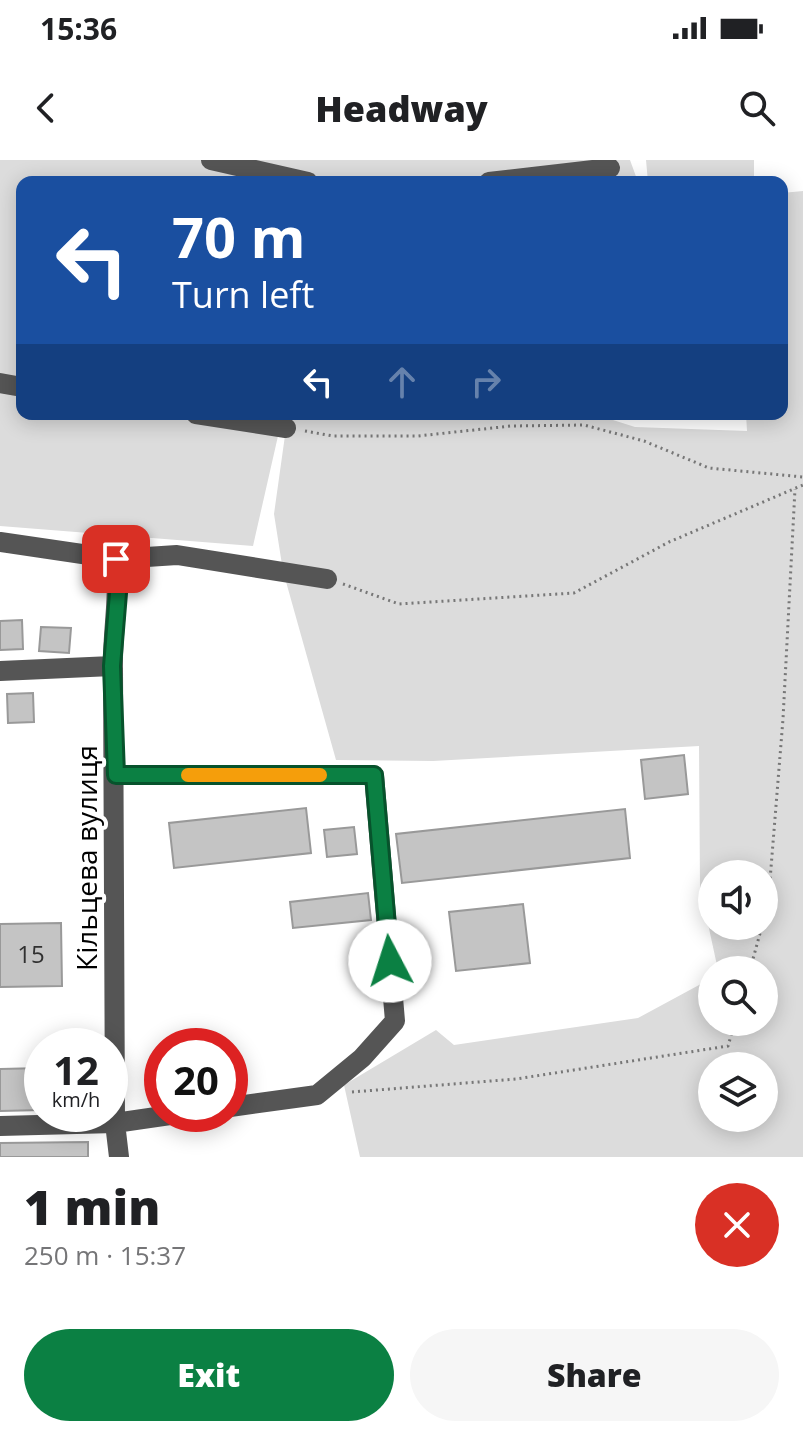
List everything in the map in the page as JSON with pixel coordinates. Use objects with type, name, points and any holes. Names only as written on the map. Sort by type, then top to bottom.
[{"type":"street","points":[[211,160],[282,176]]},
{"type":"street","points":[[541,176],[610,168]]},
{"type":"street","points":[[235,420],[286,428]]},
{"type":"street","points":[[0,542],[116,559],[177,555],[327,579]]},
{"type":"street","name":"Кільцева вулиця","points":[[115,1028],[116,775],[112,666],[119,581],[116,559]]},
{"type":"street","points":[[0,671],[112,666]]},
{"type":"street","points":[[116,775],[374,775],[395,1021],[362,1058],[317,1095],[248,1105]]},
{"type":"street","points":[[0,1126],[24,1125]]},
{"type":"street","name":"Кільцева вулиця","points":[[116,1132],[119,1157]]},
{"type":"path","points":[[286,428],[333,436],[418,436],[511,426],[584,425],[644,441],[709,468],[803,477]]},
{"type":"path","points":[[327,579],[399,604],[574,593],[669,542],[803,485]]},
{"type":"path","points":[[772,860],[783,719],[795,489]]},
{"type":"path","points":[[348,1092],[516,1079],[728,1046],[731,1036]]},
{"type":"shaded area","points":[[0,160],[630,160],[636,176],[16,176],[16,420],[282,420],[253,546],[0,526]]},
{"type":"shaded area","points":[[646,160],[754,160],[754,176],[647,176]]},
{"type":"shaded area","points":[[803,191],[803,1157],[360,1157],[344,1085],[436,1030],[454,1045],[638,1018],[698,986],[698,1036],[778,1036],[778,956],[715,956],[711,940],[778,940],[778,860],[700,860],[699,746],[433,761],[336,760],[283,571],[274,514],[287,420],[613,420],[635,427],[747,431],[746,420],[788,420],[788,192]]},
{"type":"building","points":[[22,620],[23,649],[0,650],[0,621]]},
{"type":"building","points":[[41,627],[71,628],[69,653],[39,651]]},
{"type":"building","points":[[33,693],[34,722],[8,723],[7,694]]},
{"type":"building","points":[[684,755],[688,794],[645,799],[641,760]]},
{"type":"building","points":[[306,808],[311,853],[174,868],[169,823]]},
{"type":"building","points":[[625,809],[630,858],[402,883],[396,834]]},
{"type":"building","points":[[354,827],[357,854],[327,857],[324,830]]},
{"type":"building","points":[[368,893],[371,920],[293,928],[290,902]]},
{"type":"building","points":[[523,904],[530,963],[456,971],[449,912]]},
{"type":"building","points":[[61,923],[62,986],[0,987],[0,924]]},
{"type":"building","points":[[24,1068],[24,1110],[0,1111],[0,1069]]},
{"type":"building","points":[[88,1142],[88,1157],[0,1157],[0,1143]]},
{"type":"slow traffic","points":[[188,775],[320,775]]},
{"type":"route","points":[[116,559],[119,581],[112,666],[116,775],[374,775],[390,961]]}]
